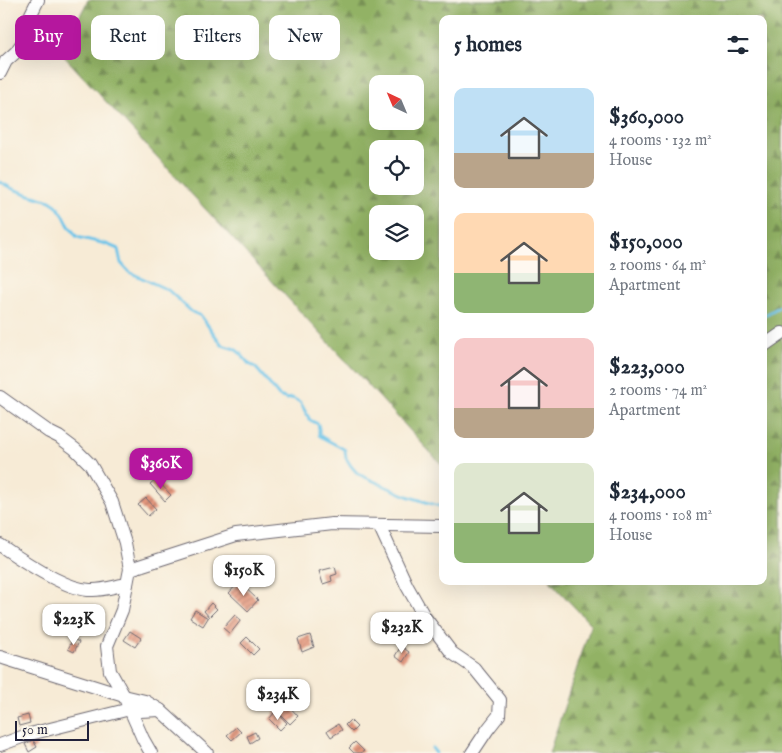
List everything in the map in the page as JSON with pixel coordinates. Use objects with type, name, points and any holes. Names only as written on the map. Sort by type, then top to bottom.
[{"type":"street","points":[[0,73],[6,61],[16,52],[24,39],[31,14],[38,0]]},
{"type":"street","points":[[767,344],[782,333]]},
{"type":"street","points":[[0,397],[75,449],[90,464],[112,502],[130,569],[122,610],[107,646],[110,671],[151,753]]},
{"type":"street","points":[[130,569],[236,536],[332,524],[439,526]]},
{"type":"street","points":[[379,524],[406,586],[424,616],[452,653],[474,668],[500,700],[499,715],[472,753]]},
{"type":"street","points":[[0,545],[65,584],[92,591],[127,584]]},
{"type":"street","points":[[0,657],[144,701],[160,710],[208,753]]},
{"type":"street","points":[[0,745],[30,734],[130,709],[140,711],[160,710]]},
{"type":"green space","points":[[88,0],[782,0],[782,753],[549,753],[591,625],[554,585],[767,585],[767,15],[439,15],[439,462],[67,60],[81,60],[80,15]]},
{"type":"building","points":[[156,479],[171,495],[165,501],[150,484]]},
{"type":"building","points":[[146,498],[156,509],[148,516],[138,505]]},
{"type":"building","points":[[335,567],[337,574],[331,576],[332,581],[323,584],[319,571]]},
{"type":"building","points":[[239,582],[258,600],[248,611],[229,593]]},
{"type":"building","points":[[211,603],[217,609],[209,617],[204,611]]},
{"type":"building","points":[[195,610],[208,618],[203,626],[190,618]]},
{"type":"building","points":[[235,615],[241,620],[230,634],[223,628]]},
{"type":"building","points":[[130,631],[141,638],[135,647],[124,640]]},
{"type":"building","points":[[310,635],[314,647],[302,652],[298,639]]},
{"type":"building","points":[[247,637],[259,649],[253,655],[241,643]]},
{"type":"building","points":[[73,639],[79,642],[74,652],[68,649]]},
{"type":"building","points":[[401,646],[409,652],[403,662],[395,656]]},
{"type":"building","points":[[286,703],[298,716],[290,724],[277,711]]},
{"type":"building","points":[[276,711],[287,723],[280,730],[269,719]]},
{"type":"building","points":[[28,715],[30,723],[19,726],[17,718]]},
{"type":"building","points":[[350,720],[357,727],[352,732],[345,725]]},
{"type":"building","points":[[338,724],[342,730],[331,737],[327,731]]},
{"type":"building","points":[[236,727],[241,732],[232,740],[227,735]]},
{"type":"building","points":[[255,732],[258,738],[250,743],[247,736]]},
{"type":"building","points":[[33,740],[37,747],[29,752],[25,744]]},
{"type":"building","points":[[355,742],[364,751],[354,753],[349,748]]},
{"type":"waterway","points":[[0,182],[13,189],[50,201],[56,205],[77,237],[118,249],[121,263],[129,272],[168,290],[192,312],[201,316],[222,345],[235,349],[240,353],[249,364],[255,367],[279,396],[287,399],[292,398],[300,402],[310,420],[318,424],[319,435],[345,450],[346,458],[358,474],[407,496],[439,506]]},
{"type":"waterway","points":[[767,314],[782,305]]},
{"type":"waterway","points":[[432,748],[436,753]]}]
